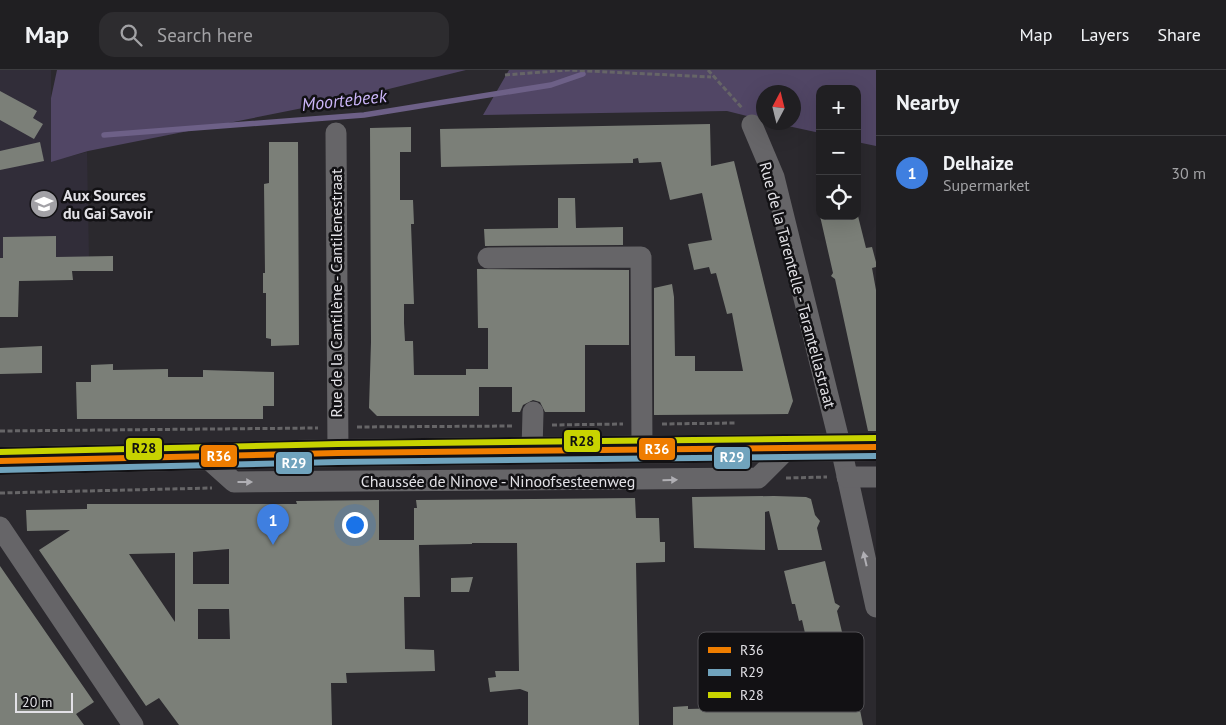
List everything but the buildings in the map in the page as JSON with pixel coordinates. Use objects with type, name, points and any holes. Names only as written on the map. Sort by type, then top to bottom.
[{"type":"main road","points":[[0,461],[206,457],[337,440],[399,452],[532,430],[642,451],[876,448]]},
{"type":"street","name":"Rue de la Tarentelle - Tarantellastraat","points":[[752,124],[774,177],[841,448],[876,607]]},
{"type":"street","name":"Rue de la Cantilène - Cantilenestraat","points":[[336,133],[337,440]]},
{"type":"street","points":[[488,258],[641,257],[642,451]]},
{"type":"street","points":[[758,478],[787,449]]},
{"type":"street","points":[[399,452],[400,482]]},
{"type":"street","points":[[206,457],[234,482]]},
{"type":"street","points":[[847,477],[876,476]]},
{"type":"street","name":"Chaussée de Ninove - Ninoofsesteenweg","points":[[234,482],[758,478]]},
{"type":"street","points":[[0,527],[134,725]]},
{"type":"path","points":[[505,75],[568,70],[711,77]]},
{"type":"path","points":[[708,70],[711,77],[741,106],[752,124]]},
{"type":"path","points":[[0,431],[337,440],[642,424],[738,423]]},
{"type":"path","points":[[758,478],[847,477]]},
{"type":"path","points":[[0,493],[209,489],[234,482]]},
{"type":"shaded area","name":"Aux Sources du Gai Savoir","points":[[0,70],[51,70],[51,161],[87,152],[89,257],[0,258]]},
{"type":"shaded area","points":[[57,70],[466,70],[348,99],[88,151],[51,162],[51,98]]},
{"type":"shaded area","points":[[509,70],[876,70],[876,146],[861,143],[861,85],[816,85],[816,132],[801,129],[801,85],[756,85],[756,118],[727,111],[483,115]]},
{"type":"waterway","name":"Moortebeek","points":[[104,135],[364,115],[551,85],[583,74]]},
{"type":"transit line","name":"R28","points":[[0,452],[338,444],[876,438]]},
{"type":"transit line","name":"R36","points":[[0,461],[338,453],[876,447]]},
{"type":"transit line","name":"R29","points":[[0,470],[338,462],[876,456]]},
{"type":"place","name":"Aux Sources du Gai Savoir","points":[[44,204]]},
{"type":"place","name":"Delhaize","points":[[273,545]]}]
